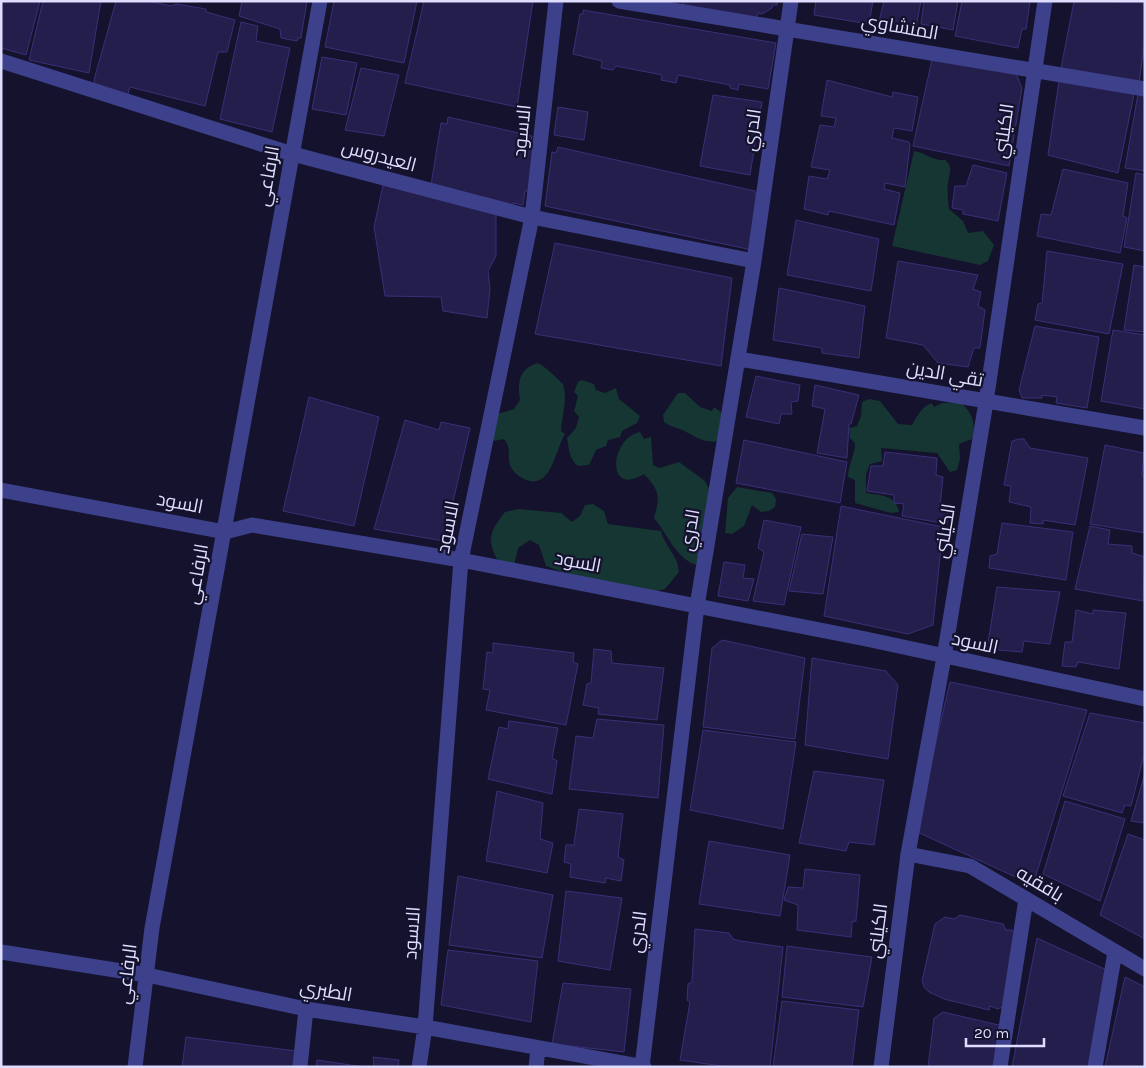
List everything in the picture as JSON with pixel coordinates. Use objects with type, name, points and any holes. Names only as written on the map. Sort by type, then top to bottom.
[{"type":"street","name":"الرفاعي","points":[[135,1067],[152,928],[320,1]]},
{"type":"street","name":"الاسود","points":[[419,1067],[425,1028],[461,560],[532,217],[556,1]]},
{"type":"street","name":"المنشاوي","points":[[618,1],[1145,89]]},
{"type":"street","name":"الدري","points":[[643,1067],[697,606],[739,359],[791,1]]},
{"type":"street","name":"الكيلني","points":[[881,1067],[908,854],[944,657],[986,402],[1031,84],[1036,72],[1045,1]]},
{"type":"street","name":"العيدروس","points":[[1,61],[292,154],[532,217],[754,261]]},
{"type":"street","name":"تقي الدين","points":[[739,359],[1145,428]]},
{"type":"street","name":"السود","points":[[1,490],[225,532],[252,525],[461,560],[697,606],[1145,699]]},
{"type":"street","name":"بافقيه","points":[[908,854],[970,866],[1145,969]]},
{"type":"street","points":[[1000,1067],[1026,899]]},
{"type":"street","name":"الطبري","points":[[1,952],[147,975],[306,1009],[643,1067]]},
{"type":"street","points":[[1095,1067],[1115,952]]},
{"type":"street","points":[[300,1067],[306,1009]]},
{"type":"street","points":[[536,1067],[538,1049]]},
{"type":"green space","points":[[914,151],[945,160],[948,163],[950,171],[948,183],[949,209],[963,221],[968,233],[983,231],[994,245],[988,261],[980,265],[892,246]]},
{"type":"green space","points":[[537,363],[547,369],[563,384],[565,402],[561,431],[565,434],[546,475],[540,480],[533,481],[522,478],[512,469],[509,461],[509,449],[504,439],[494,441],[491,436],[491,416],[514,409],[520,400],[519,382],[523,373],[526,369]]},
{"type":"green space","points":[[582,380],[594,384],[596,390],[605,393],[616,388],[619,399],[640,416],[637,423],[622,431],[620,437],[608,440],[606,446],[596,450],[589,465],[578,466],[571,457],[567,438],[576,428],[579,417],[574,411],[578,396],[574,392],[578,382]]},
{"type":"green space","points":[[678,393],[685,393],[700,407],[712,411],[714,407],[722,413],[720,441],[714,442],[700,439],[664,422],[663,415]]},
{"type":"green space","points":[[869,399],[880,401],[898,424],[912,425],[928,404],[932,403],[934,407],[942,403],[960,402],[968,410],[974,423],[972,439],[959,444],[960,459],[957,470],[950,472],[937,453],[881,448],[882,461],[870,464],[866,474],[866,493],[882,495],[891,499],[895,502],[899,512],[891,513],[855,503],[855,480],[848,477],[855,443],[850,438],[849,428],[857,426],[861,416],[862,402]]},
{"type":"green space","points":[[640,432],[644,439],[651,437],[653,465],[659,468],[679,462],[705,481],[711,492],[700,557],[696,565],[677,551],[654,518],[658,499],[657,494],[653,485],[644,474],[631,479],[623,478],[618,473],[616,464],[622,444]]},
{"type":"green space","points":[[737,487],[772,493],[776,499],[775,507],[769,511],[761,512],[752,505],[744,526],[732,534],[725,533],[728,498]]},
{"type":"green space","points":[[593,504],[604,511],[608,524],[661,531],[676,561],[679,572],[665,589],[653,592],[559,571],[546,566],[539,545],[530,540],[518,548],[514,566],[498,561],[492,547],[491,535],[505,512],[519,509],[561,513],[572,522],[580,516],[585,505]]},
{"type":"building","points":[[1,1],[40,1],[26,55],[1,48]]},
{"type":"building","points":[[43,1],[101,1],[89,73],[29,60]]},
{"type":"building","points":[[116,1],[149,1],[171,6],[176,4],[206,9],[206,12],[235,20],[227,52],[218,52],[205,106],[130,87],[128,94],[96,88],[94,80]]},
{"type":"building","points":[[242,1],[307,1],[301,38],[298,38],[297,41],[281,38],[280,29],[239,16]]},
{"type":"building","points":[[334,1],[417,1],[404,63],[325,47]]},
{"type":"building","points":[[424,1],[533,1],[517,107],[405,83]]},
{"type":"building","points":[[683,1],[778,1],[777,5],[773,5],[772,8],[762,14],[758,13],[757,18],[682,5]]},
{"type":"building","points":[[816,1],[873,1],[869,24],[814,15]]},
{"type":"building","points":[[884,1],[921,1],[915,33],[881,26],[879,22]]},
{"type":"building","points":[[924,1],[958,1],[953,30],[921,24]]},
{"type":"building","points":[[962,1],[1030,1],[1026,29],[1022,29],[1018,48],[955,36]]},
{"type":"building","points":[[1074,1],[1145,2],[1145,41],[1139,82],[1061,68]]},
{"type":"building","points":[[583,10],[776,43],[768,89],[739,84],[738,90],[730,88],[730,85],[678,75],[676,83],[661,80],[662,75],[616,66],[613,70],[601,68],[602,61],[573,54],[580,14],[583,14]]},
{"type":"building","points":[[241,22],[258,26],[256,41],[290,48],[272,132],[220,119]]},
{"type":"building","points":[[933,55],[1015,71],[1022,88],[1009,166],[913,146]]},
{"type":"building","points":[[322,57],[357,63],[346,115],[312,109]]},
{"type":"building","points":[[361,68],[399,75],[384,136],[345,130]]},
{"type":"building","points":[[827,80],[892,97],[893,92],[918,97],[912,131],[894,128],[892,138],[909,142],[910,145],[905,187],[885,183],[884,189],[900,193],[894,225],[829,211],[828,215],[804,209],[809,176],[827,179],[830,170],[811,167],[820,125],[834,127],[836,118],[821,116]]},
{"type":"building","points":[[1059,81],[1134,94],[1118,173],[1048,155]]},
{"type":"building","points":[[1138,94],[1145,95],[1145,171],[1125,168]]},
{"type":"building","points":[[713,95],[762,102],[750,175],[700,166]]},
{"type":"building","points":[[558,107],[588,112],[584,140],[554,135]]},
{"type":"building","points":[[448,117],[532,136],[531,141],[537,142],[530,191],[525,191],[523,205],[513,203],[511,207],[431,185],[441,123],[447,124]]},
{"type":"building","points":[[558,147],[755,191],[755,196],[760,197],[752,250],[545,206],[552,152],[556,153]]},
{"type":"building","points":[[973,165],[1007,173],[998,221],[963,214],[963,210],[952,208],[955,186],[966,186]]},
{"type":"building","points":[[1063,169],[1128,183],[1123,216],[1127,218],[1120,253],[1037,236],[1041,214],[1051,215]]},
{"type":"building","points":[[1136,173],[1145,175],[1145,251],[1124,247]]},
{"type":"building","points":[[383,185],[496,213],[496,256],[488,271],[490,288],[487,318],[443,311],[441,297],[385,296],[374,227]]},
{"type":"building","points":[[796,220],[879,239],[871,291],[787,275]]},
{"type":"building","points":[[555,243],[732,278],[721,366],[535,334]]},
{"type":"building","points":[[1047,251],[1123,264],[1109,334],[1035,320],[1038,304],[1042,303]]},
{"type":"building","points":[[898,261],[978,275],[973,289],[981,292],[978,306],[985,310],[980,348],[974,348],[968,367],[938,363],[923,345],[886,338]]},
{"type":"building","points":[[1134,265],[1145,267],[1145,332],[1124,330]]},
{"type":"building","points":[[779,288],[865,306],[859,358],[822,353],[822,348],[773,340]]},
{"type":"building","points":[[1035,326],[1099,337],[1087,408],[1056,403],[1057,397],[1042,395],[1042,398],[1022,398],[1019,390]]},
{"type":"building","points":[[1113,330],[1145,335],[1145,409],[1101,401]]},
{"type":"building","points":[[756,376],[800,385],[798,401],[791,402],[792,414],[781,414],[779,424],[746,417]]},
{"type":"building","points":[[815,385],[859,395],[851,424],[849,424],[847,458],[817,453],[825,409],[812,406]]},
{"type":"building","points":[[309,397],[379,417],[354,526],[283,511]]},
{"type":"building","points":[[405,420],[439,430],[441,422],[470,428],[444,541],[374,529]]},
{"type":"building","points":[[1024,439],[1030,448],[1088,458],[1075,525],[1043,520],[1043,524],[1030,523],[1031,507],[1009,502],[1011,486],[1004,485],[1012,441]]},
{"type":"building","points":[[744,440],[847,462],[840,503],[736,483]]},
{"type":"building","points":[[1105,445],[1144,453],[1142,475],[1145,476],[1145,533],[1090,524]]},
{"type":"building","points":[[885,452],[937,458],[936,475],[943,477],[940,506],[950,510],[947,524],[902,516],[904,504],[894,503],[894,495],[867,491],[871,466],[883,466]]},
{"type":"building","points":[[841,506],[943,527],[933,625],[908,634],[824,616]]},
{"type":"building","points":[[764,520],[801,527],[784,605],[753,601],[764,552],[758,548]]},
{"type":"building","points":[[1002,523],[1073,532],[1066,580],[989,568],[990,556],[997,554]]},
{"type":"building","points":[[1090,526],[1110,530],[1108,544],[1132,546],[1132,553],[1145,557],[1143,601],[1075,589]]},
{"type":"building","points":[[802,534],[833,537],[823,594],[789,591]]},
{"type":"building","points":[[724,562],[745,565],[743,578],[754,579],[748,601],[718,596]]},
{"type":"building","points":[[997,587],[1060,592],[1050,644],[1024,641],[1022,652],[987,649]]},
{"type":"building","points":[[1076,610],[1093,614],[1093,610],[1126,613],[1119,669],[1078,662],[1076,667],[1062,666],[1065,642],[1072,642]]},
{"type":"building","points":[[722,640],[805,658],[795,739],[703,727],[712,648]]},
{"type":"building","points":[[493,643],[574,653],[573,662],[578,664],[566,725],[486,710],[490,690],[483,689],[487,652],[493,653]]},
{"type":"building","points":[[594,649],[611,651],[612,663],[664,668],[657,720],[598,714],[599,708],[583,705],[587,684],[591,683]]},
{"type":"building","points":[[812,658],[886,671],[898,685],[888,759],[805,745]]},
{"type":"building","points":[[950,682],[1087,710],[1033,885],[915,831]]},
{"type":"building","points":[[1090,713],[1145,723],[1145,751],[1131,806],[1125,805],[1122,813],[1063,796]]},
{"type":"building","points":[[597,719],[664,725],[658,798],[569,789],[576,736],[593,738]]},
{"type":"building","points":[[509,721],[558,728],[552,758],[557,761],[552,794],[488,779],[499,727],[508,729]]},
{"type":"building","points":[[703,730],[796,742],[783,829],[690,810]]},
{"type":"building","points":[[814,771],[884,780],[874,845],[849,842],[846,851],[799,843]]},
{"type":"building","points":[[1145,773],[1145,823],[1131,821]]},
{"type":"building","points":[[497,791],[543,803],[540,839],[553,843],[547,873],[486,861]]},
{"type":"building","points":[[1065,801],[1125,819],[1100,901],[1043,874]]},
{"type":"building","points":[[579,809],[623,814],[618,857],[624,860],[621,881],[606,878],[605,883],[570,877],[571,864],[564,862],[566,845],[574,845]]},
{"type":"building","points":[[1128,834],[1145,840],[1145,939],[1100,915]]},
{"type":"building","points":[[709,841],[790,855],[780,916],[699,904]]},
{"type":"building","points":[[805,869],[860,875],[856,921],[852,922],[851,937],[797,930],[798,905],[784,900],[788,887],[803,888]]},
{"type":"building","points":[[458,876],[553,895],[542,958],[449,945]]},
{"type":"building","points":[[566,891],[622,898],[610,970],[558,961]]},
{"type":"building","points":[[960,915],[1003,924],[1006,930],[1012,930],[1017,936],[1004,1006],[998,1009],[990,1006],[989,1010],[944,999],[929,992],[924,987],[922,981],[935,924],[945,917],[954,919]]},
{"type":"building","points":[[695,929],[729,933],[733,939],[783,947],[770,1067],[728,1067],[680,1060],[690,1002],[687,1000],[688,984],[692,982]]},
{"type":"building","points":[[1037,938],[1109,971],[1091,1067],[1012,1067]]},
{"type":"building","points":[[787,946],[872,957],[863,1007],[782,997]]},
{"type":"building","points":[[448,950],[538,961],[531,1022],[441,1005]]},
{"type":"building","points":[[1125,977],[1145,987],[1145,1067],[1105,1067]]},
{"type":"building","points":[[563,983],[631,989],[624,1052],[552,1044]]},
{"type":"building","points":[[782,1001],[859,1010],[852,1067],[773,1067]]},
{"type":"building","points":[[943,1012],[1003,1026],[997,1067],[928,1067],[934,1018]]},
{"type":"building","points":[[186,1037],[296,1051],[295,1067],[182,1067]]},
{"type":"building","points":[[373,1057],[399,1060],[398,1067],[374,1067]]},
{"type":"building","points":[[317,1060],[364,1067],[316,1067]]}]
